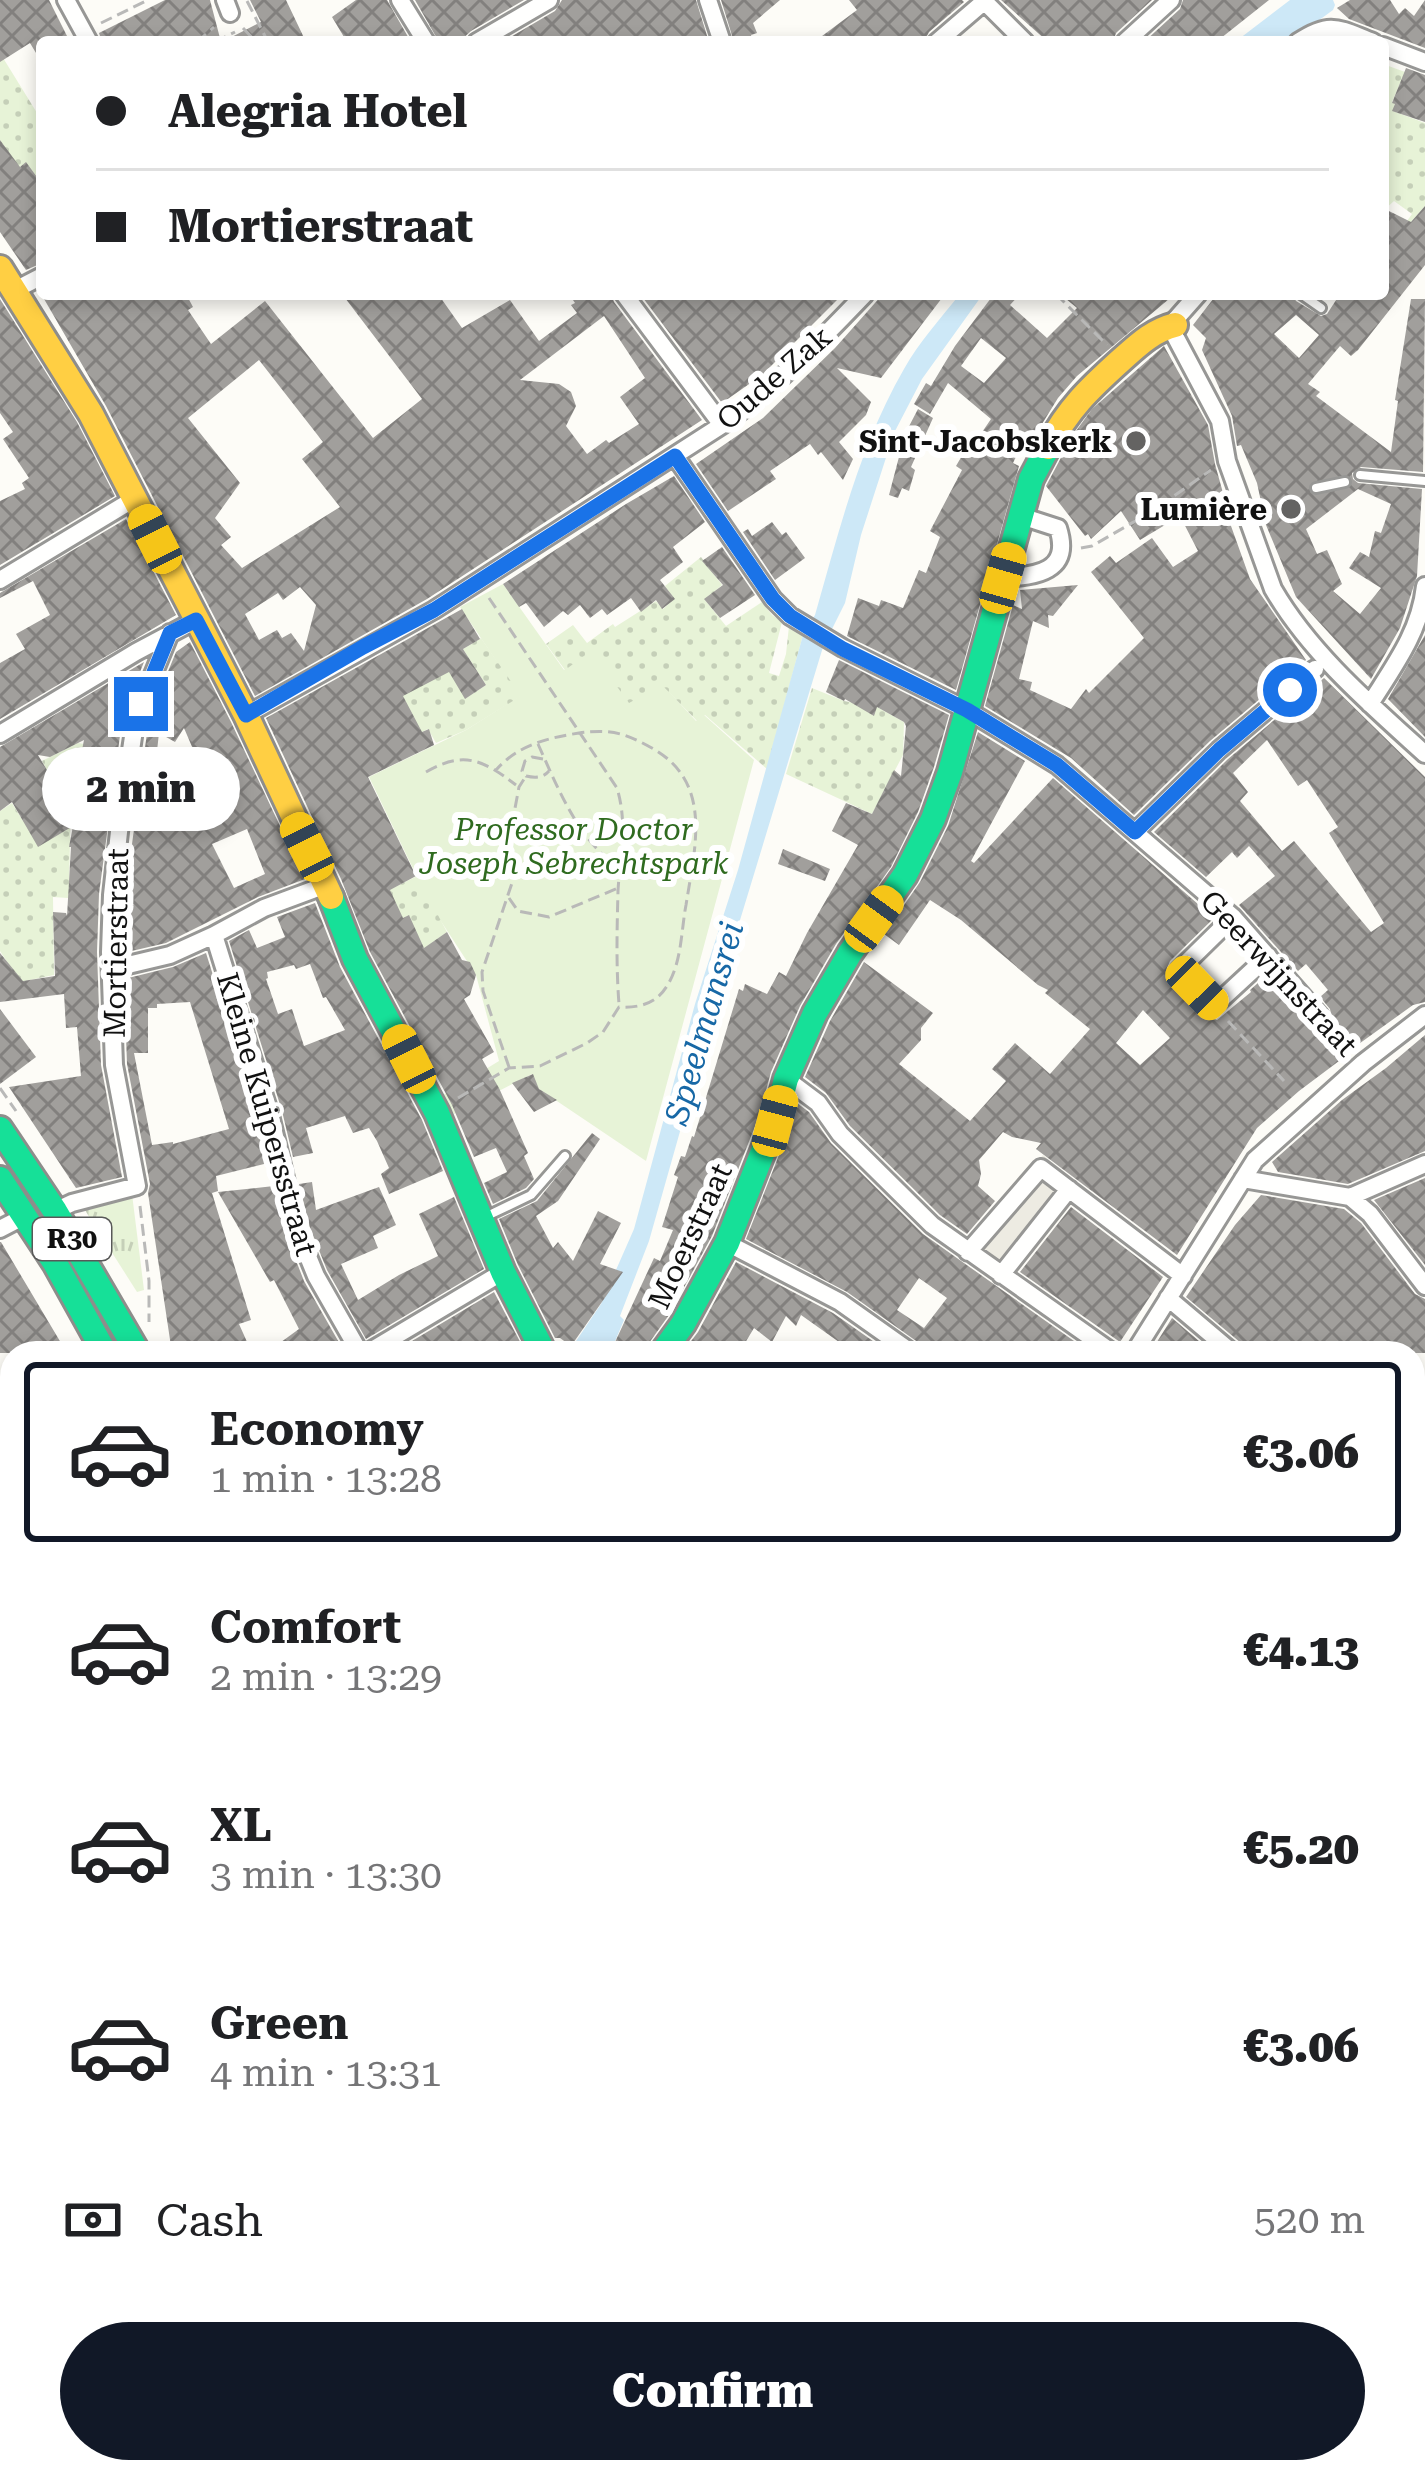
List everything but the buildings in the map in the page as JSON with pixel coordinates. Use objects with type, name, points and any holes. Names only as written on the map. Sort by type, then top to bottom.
[{"type":"street","points":[[66,0],[85,36]]},
{"type":"street","points":[[400,0],[422,36]]},
{"type":"street","points":[[486,36],[549,0]]},
{"type":"street","points":[[708,0],[720,36]]},
{"type":"street","points":[[944,36],[984,0],[1019,36]]},
{"type":"street","points":[[1132,36],[1171,0]]},
{"type":"street","points":[[1309,36],[1328,26],[1356,36]]},
{"type":"street","points":[[1389,48],[1425,62]]},
{"type":"street","points":[[0,268],[91,413],[246,715],[326,885],[355,959],[437,1114],[503,1273],[538,1341]]},
{"type":"street","points":[[15,290],[36,280]]},
{"type":"street","points":[[628,300],[722,425]]},
{"type":"street","name":"Oude Zak","points":[[246,715],[416,621],[722,425],[774,386],[859,300]]},
{"type":"street","points":[[1192,300],[1175,325],[1179,345],[1220,421],[1227,460],[1255,514],[1273,590],[1370,704],[1425,754]]},
{"type":"street","name":"Moerstraat","points":[[671,1341],[727,1243],[814,1013],[914,859],[943,793],[1031,479],[1080,397],[1149,334],[1175,325]]},
{"type":"street","name":"Geerwijnstraat","points":[[675,456],[773,599],[790,616],[843,649],[967,710],[1057,765],[1233,917],[1320,1016]]},
{"type":"street","points":[[0,580],[134,499]]},
{"type":"street","points":[[1003,578],[1035,576],[1048,570],[1061,548],[1058,528],[1021,516]]},
{"type":"street","points":[[1370,704],[1414,633],[1425,586]]},
{"type":"street","points":[[0,734],[196,620]]},
{"type":"street","name":"Mortierstraat","points":[[137,1186],[115,1065],[112,896],[127,768],[141,704],[170,633]]},
{"type":"street","points":[[1135,832],[1219,750],[1315,669]]},
{"type":"street","points":[[111,969],[170,955],[264,908],[326,885]]},
{"type":"street","points":[[1233,917],[1179,970],[1214,1006],[1268,956]]},
{"type":"street","name":"Kleine Kuipersstraat","points":[[214,935],[270,1115],[298,1232],[316,1276],[357,1341]]},
{"type":"street","points":[[1141,1341],[1266,1147],[1425,1015]]},
{"type":"street","points":[[786,1078],[818,1103],[840,1134],[923,1217],[1096,1341]]},
{"type":"street","name":"R30","points":[[0,1129],[55,1211],[131,1341]]},
{"type":"street","points":[[1350,1197],[1425,1164]]},
{"type":"street","points":[[968,1252],[1041,1168],[1183,1276]]},
{"type":"street","points":[[1243,1178],[1350,1197],[1370,1214],[1425,1286]]},
{"type":"street","name":"R30","points":[[0,1179],[98,1341]]},
{"type":"street","points":[[55,1211],[137,1186]]},
{"type":"street","points":[[1001,1275],[1069,1190]]},
{"type":"street","points":[[0,1229],[25,1216]]},
{"type":"street","points":[[727,1243],[840,1302],[895,1341]]},
{"type":"street","points":[[385,1341],[503,1273]]},
{"type":"street","points":[[1168,1298],[1219,1341]]},
{"type":"lane","points":[[1310,300],[1321,308]]},
{"type":"lane","points":[[1360,475],[1425,481]]},
{"type":"lane","points":[[1316,488],[1345,482]]},
{"type":"lane","points":[[481,1219],[531,1196],[565,1156]]},
{"type":"path","points":[[85,36],[148,0]]},
{"type":"path","points":[[246,0],[265,36]]},
{"type":"path","points":[[202,36],[228,6]]},
{"type":"path","points":[[227,36],[244,28]]},
{"type":"path","points":[[1062,300],[1121,359]]},
{"type":"path","points":[[1061,548],[1092,546],[1227,460]]},
{"type":"path","points":[[437,1114],[509,1068],[540,1066],[587,1043],[603,1031],[619,1007],[616,967],[625,825],[617,788],[478,582]]},
{"type":"path","points":[[496,770],[510,755],[549,738],[605,729],[667,756],[693,796],[698,828],[678,960],[656,998],[641,1008],[619,1007]]},
{"type":"path","points":[[537,743],[545,760]]},
{"type":"path","points":[[526,776],[525,761],[539,756],[550,764],[580,825],[620,868]]},
{"type":"path","points":[[426,772],[449,759],[469,760],[496,770],[519,787]]},
{"type":"path","points":[[526,776],[545,776],[550,770]]},
{"type":"path","points":[[509,1068],[483,991],[482,972],[512,884],[506,856],[519,787],[526,776]]},
{"type":"path","points":[[508,896],[518,911],[549,917],[619,887]]},
{"type":"path","points":[[1214,1006],[1284,1081]]},
{"type":"path","name":"Geerwijnstraat","points":[[1320,1016],[1363,1063]]},
{"type":"path","points":[[137,1186],[149,1281],[149,1324]]},
{"type":"green space","points":[[0,53],[36,111],[36,182],[26,163],[7,175],[0,140]]},
{"type":"green space","points":[[1389,66],[1405,72],[1392,102],[1393,111],[1425,123],[1425,206],[1410,223],[1412,214],[1394,201],[1389,206]]},
{"type":"green space","points":[[701,557],[722,585],[705,600],[726,626],[762,602],[782,622],[769,673],[779,676],[789,626],[803,635],[767,769],[705,715],[697,721],[662,685],[629,703],[591,651],[565,670],[546,644],[573,625],[587,643],[656,601],[663,609],[674,599],[665,586]]},
{"type":"green space","name":"Professor Doctor Joseph Sebrechtspark","points":[[503,584],[564,670],[591,650],[662,684],[696,721],[704,715],[754,760],[646,1161],[539,1089],[532,1074],[454,1114],[443,1095],[499,1061],[476,975],[431,906],[369,777],[466,730],[520,696],[460,607]]},
{"type":"green space","points":[[481,638],[521,696],[436,743],[428,729],[369,759],[353,719],[445,665],[466,698],[486,685],[463,649]]},
{"type":"green space","points":[[812,688],[877,707],[904,722],[903,755],[872,814],[786,774]]},
{"type":"green space","points":[[84,744],[78,792],[71,793],[69,886],[83,899],[53,897],[54,975],[20,982],[0,951],[0,811],[12,803],[23,821],[33,817],[54,784],[42,761]]},
{"type":"green space","points":[[417,876],[447,932],[424,949],[408,916],[403,918],[385,892]]},
{"type":"green space","points":[[132,1194],[144,1290],[137,1292],[83,1207]]},
{"type":"shaded area","points":[[1043,1155],[1084,1188],[1004,1289],[957,1255]]},
{"type":"water","points":[[1290,0],[1333,0],[1335,5],[1297,36],[1243,36]]},
{"type":"water","name":"Speelmansrei","points":[[955,300],[979,300],[922,379],[894,433],[845,603],[823,647],[649,1241],[620,1316],[624,1320],[615,1341],[576,1341],[601,1304],[634,1229],[803,635],[815,615],[863,458],[889,398],[923,340]]},
{"type":"traffic: fast","points":[[671,1341],[727,1243],[815,1013],[905,875],[933,819],[1031,479],[1048,447]]},
{"type":"traffic: fast","points":[[331,897],[355,959],[437,1113],[503,1272],[538,1341]]},
{"type":"traffic: fast","points":[[0,1129],[55,1211],[131,1341]]},
{"type":"traffic: fast","points":[[0,1179],[98,1341]]},
{"type":"traffic: slow","points":[[0,268],[91,414],[246,715],[331,897]]},
{"type":"traffic: slow","points":[[1048,447],[1071,410],[1098,381],[1146,339],[1175,325]]},
{"type":"place","name":"Sint-Jacobskerk","points":[[1136,441]]},
{"type":"place","name":"Lumière","points":[[1291,509]]},
{"type":"route","points":[[141,704],[170,633],[196,620],[246,715],[434,610],[675,456],[773,599],[790,616],[843,649],[967,710],[1057,765],[1135,832],[1181,784],[1290,690]]}]
